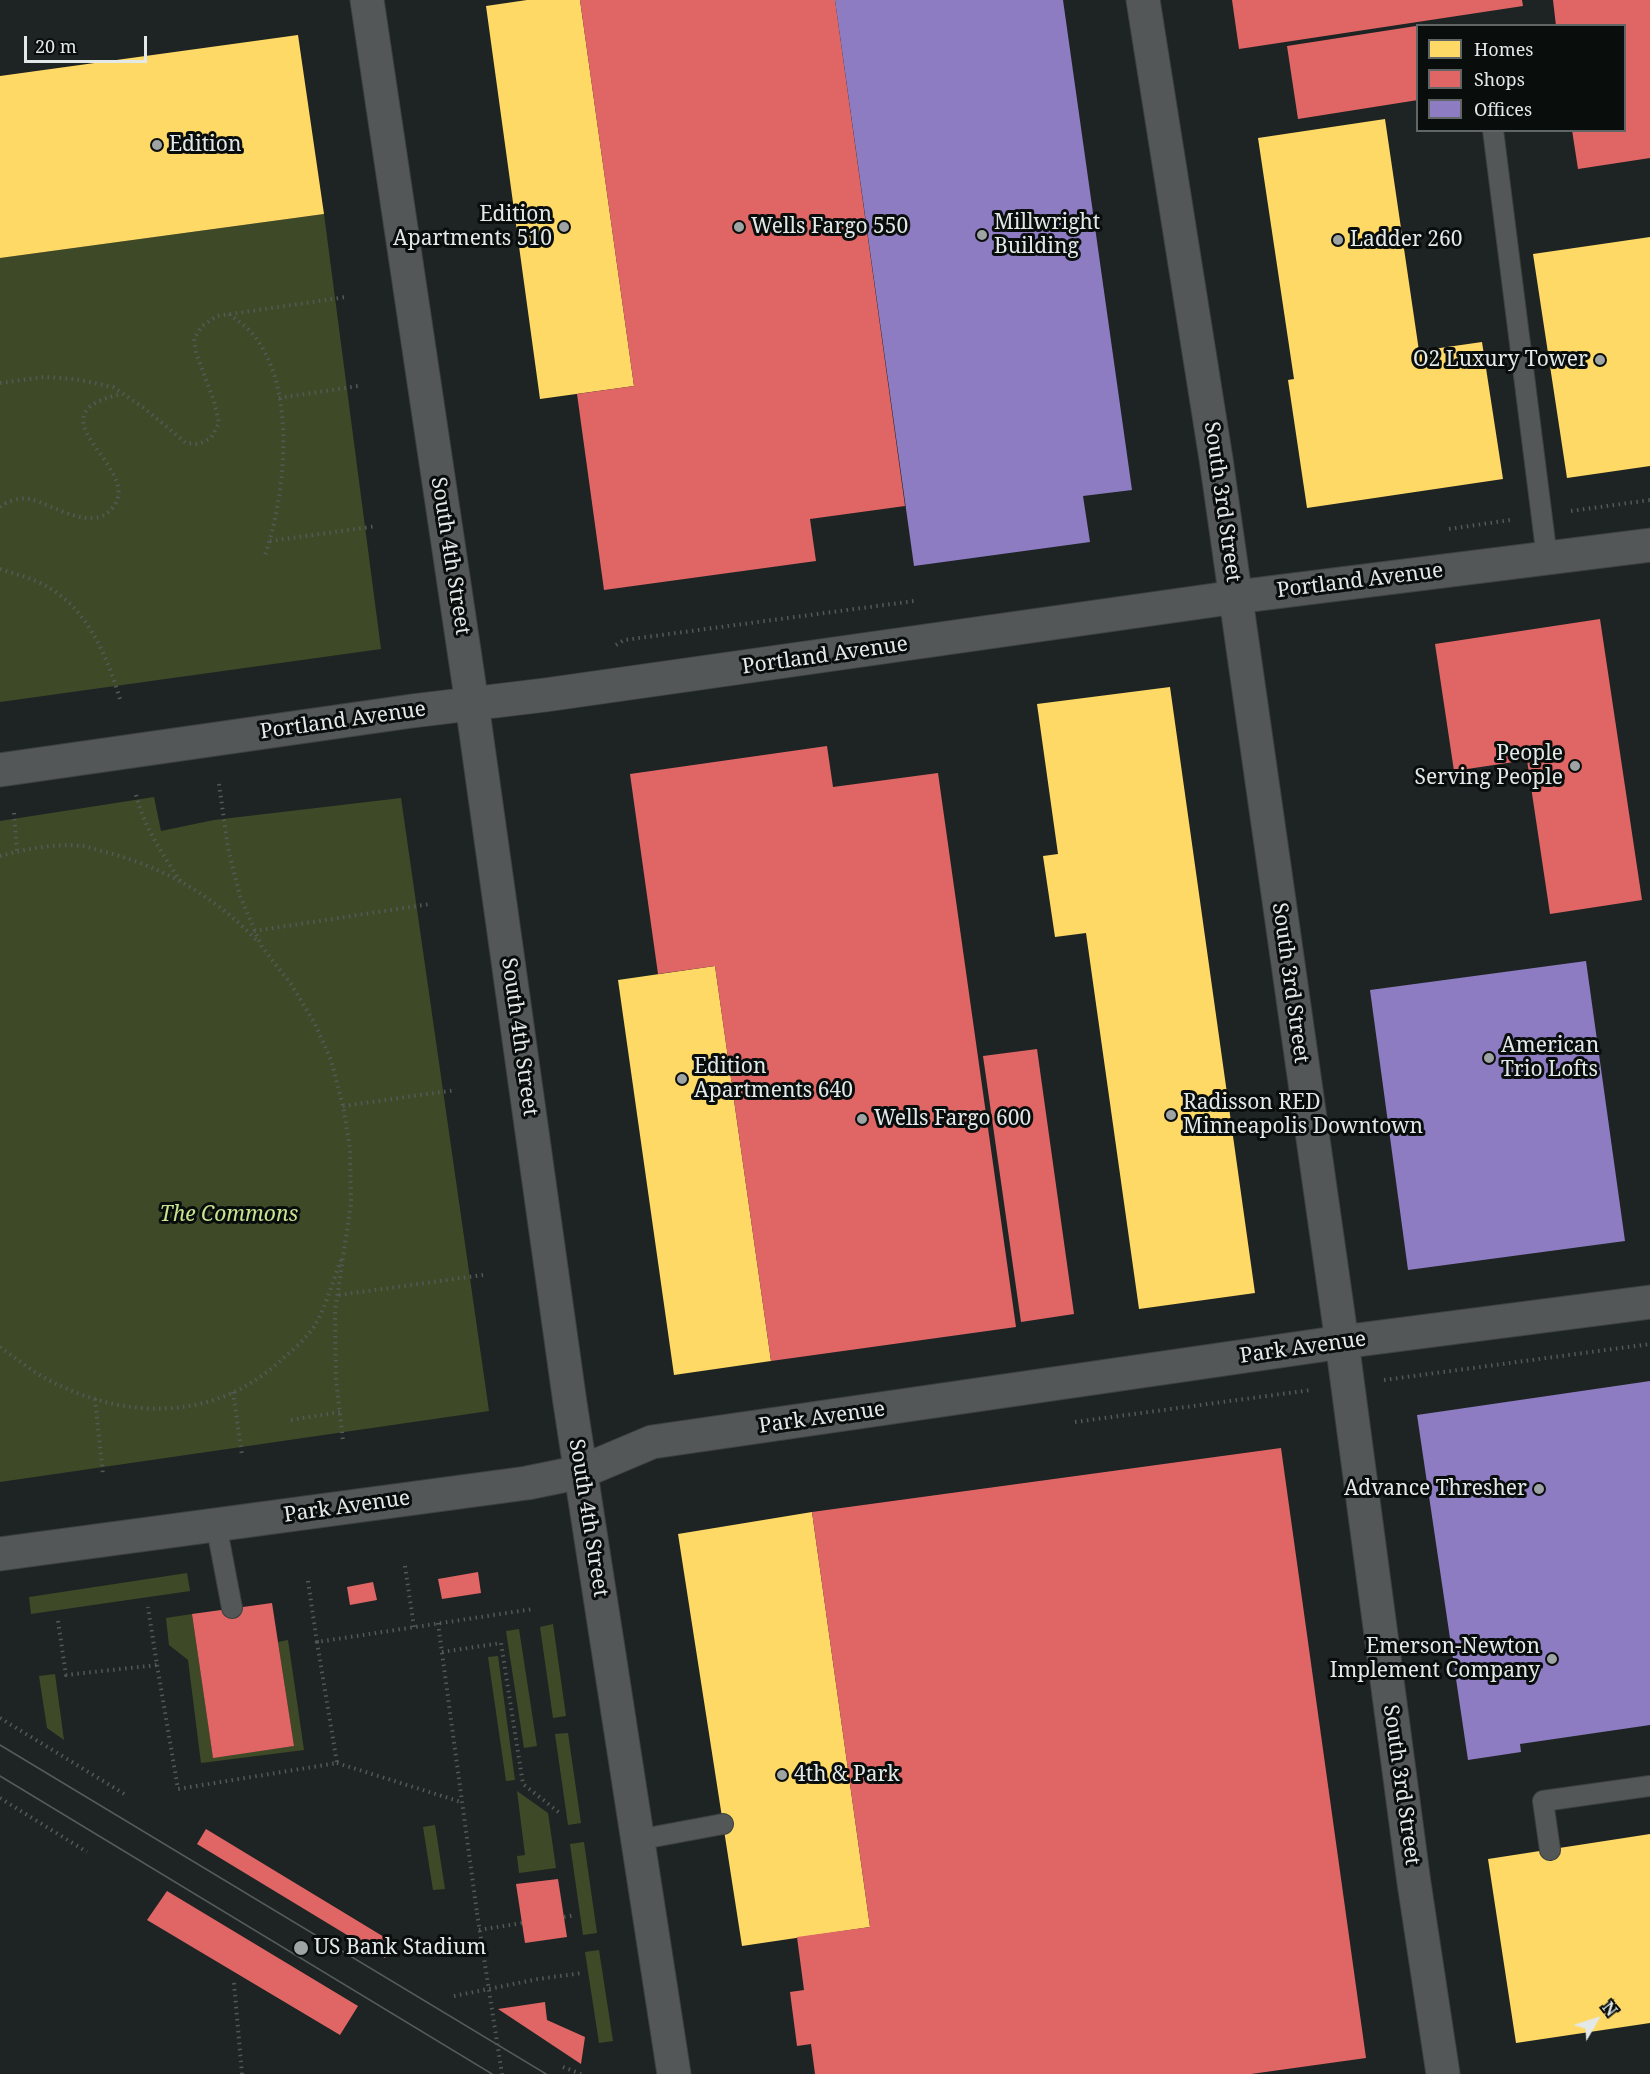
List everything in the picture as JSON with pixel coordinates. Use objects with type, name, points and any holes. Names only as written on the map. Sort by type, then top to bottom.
[{"type":"main road","name":"South 4th Street","points":[[367,0],[472,704],[581,1472],[674,2074]]},
{"type":"main road","name":"South 3rd Street","points":[[1143,0],[1215,447],[1443,2074]]},
{"type":"main road","name":"Portland Avenue","points":[[0,770],[580,691],[1236,597],[1650,545]]},
{"type":"main road","name":"Park Avenue","points":[[0,1554],[527,1483],[581,1472],[652,1442],[1342,1342],[1650,1302]]},
{"type":"lane","points":[[1493,132],[1547,558]]},
{"type":"lane","points":[[216,1524],[232,1608]]},
{"type":"lane","points":[[1550,1850],[1543,1801],[1650,1786]]},
{"type":"lane","points":[[637,1840],[723,1824]]},
{"type":"path","points":[[0,383],[44,377],[75,379],[113,387],[146,409],[186,443],[199,444],[211,438],[219,423],[214,401],[196,353],[194,339],[202,326],[217,316],[346,297]]},
{"type":"path","points":[[229,314],[252,333],[264,352],[279,398],[284,449],[277,510],[264,558]]},
{"type":"path","points":[[279,398],[358,386]]},
{"type":"path","points":[[0,507],[12,500],[29,499],[63,513],[86,518],[106,515],[116,503],[117,478],[94,447],[85,429],[84,414],[90,405],[102,398],[122,394]]},
{"type":"path","points":[[270,542],[377,526]]},
{"type":"path","points":[[0,569],[37,581],[68,601],[91,628],[108,662],[120,699]]},
{"type":"path","points":[[219,784],[228,848],[240,896],[262,947]]},
{"type":"path","points":[[136,795],[143,818],[161,851],[182,882]]},
{"type":"path","points":[[14,813],[16,852]]},
{"type":"path","points":[[0,856],[49,846],[82,846],[122,856],[182,882],[218,905],[262,947],[291,984],[314,1022],[331,1060],[343,1106],[350,1148],[351,1204],[335,1311],[336,1379],[343,1441]]},
{"type":"path","points":[[254,931],[430,904]]},
{"type":"path","points":[[343,1106],[456,1089]]},
{"type":"path","points":[[0,1347],[34,1371],[95,1399],[129,1407],[159,1410],[185,1408],[249,1385],[295,1348],[316,1324],[344,1254]]},
{"type":"path","points":[[339,1295],[483,1275]]},
{"type":"path","points":[[1406,1376],[1650,1344]]},
{"type":"path","points":[[232,1392],[242,1455]]},
{"type":"path","points":[[95,1399],[103,1475]]},
{"type":"path","points":[[291,1420],[340,1412]]},
{"type":"path","points":[[405,1566],[414,1627]]},
{"type":"path","points":[[308,1581],[337,1763]]},
{"type":"path","points":[[148,1607],[178,1789],[337,1763],[461,1802]]},
{"type":"path","points":[[317,1642],[533,1609]]},
{"type":"path","points":[[58,1621],[66,1676],[157,1665]]},
{"type":"path","points":[[438,1623],[479,1930],[502,2074]]},
{"type":"path","points":[[442,1652],[501,1643],[523,1784],[561,1814]]},
{"type":"path","points":[[0,1718],[126,1795]]},
{"type":"path","points":[[0,1798],[87,1852]]},
{"type":"path","points":[[564,1917],[575,1915]]},
{"type":"path","points":[[479,1930],[522,1923]]},
{"type":"path","points":[[454,1996],[538,1978],[582,1973]]},
{"type":"path","points":[[234,1983],[242,2074]]},
{"type":"path","points":[[563,2067],[581,2074]]},
{"type":"green space","points":[[324,214],[381,649],[0,702],[0,258]]},
{"type":"green space","name":"The Commons","points":[[154,797],[161,831],[214,820],[401,798],[489,1411],[0,1482],[0,821]]},
{"type":"green space","points":[[187,1573],[190,1591],[31,1614],[29,1597]]},
{"type":"green space","points":[[192,1614],[213,1757],[294,1746],[278,1642],[288,1640],[304,1750],[201,1763],[188,1660],[169,1645],[166,1618]]},
{"type":"green space","points":[[553,1624],[566,1716],[553,1718],[540,1627]]},
{"type":"green space","points":[[519,1629],[537,1746],[524,1748],[506,1631]]},
{"type":"green space","points":[[498,1656],[515,1780],[506,1781],[488,1657]]},
{"type":"green space","points":[[55,1674],[64,1740],[47,1728],[39,1676]]},
{"type":"green space","points":[[568,1733],[581,1823],[568,1825],[555,1734]]},
{"type":"green space","points":[[517,1791],[548,1813],[556,1868],[519,1873],[517,1856],[525,1855]]},
{"type":"green space","points":[[435,1825],[445,1889],[433,1890],[423,1827]]},
{"type":"green space","points":[[584,1842],[597,1933],[583,1935],[570,1844]]},
{"type":"green space","points":[[599,1950],[613,2041],[599,2043],[585,1952]]},
{"type":"building: Homes","name":"Edition Apartments 510","points":[[527,0],[580,0],[634,386],[540,399],[486,6]]},
{"type":"building: Homes","name":"Edition","points":[[298,35],[324,214],[0,258],[0,76]]},
{"type":"building: Homes","name":"Ladder 260","points":[[1385,119],[1419,351],[1482,342],[1503,479],[1307,508],[1288,380],[1294,379],[1258,138]]},
{"type":"building: Homes","name":"O2 Luxury Tower","points":[[1650,237],[1650,466],[1567,478],[1533,254]]},
{"type":"building: Homes","name":"Radisson RED Minneapolis Downtown","points":[[1170,687],[1255,1293],[1139,1309],[1086,933],[1055,937],[1043,856],[1058,854],[1037,704]]},
{"type":"building: Homes","name":"Edition Apartments 640","points":[[715,966],[771,1361],[674,1375],[618,980]]},
{"type":"building: Homes","name":"4th & Park","points":[[812,1512],[870,1927],[742,1946],[678,1534]]},
{"type":"building: Homes","points":[[1650,1834],[1650,2023],[1516,2043],[1488,1859]]},
{"type":"building: Shops","name":"Wells Fargo 550","points":[[580,0],[835,0],[905,506],[810,519],[816,561],[604,590],[577,394],[634,386]]},
{"type":"building: Shops","points":[[1232,0],[1522,0],[1523,6],[1239,49]]},
{"type":"building: Shops","points":[[1553,0],[1650,0],[1650,158],[1578,169],[1572,132],[1626,132],[1626,24],[1556,24]]},
{"type":"building: Shops","points":[[1416,26],[1416,100],[1298,119],[1287,46]]},
{"type":"building: Shops","name":"People Serving People","points":[[1600,619],[1642,900],[1550,914],[1527,760],[1454,771],[1435,644]]},
{"type":"building: Shops","name":"Wells Fargo 600","points":[[827,746],[833,787],[938,773],[1016,1327],[771,1361],[715,966],[658,974],[630,774]]},
{"type":"building: Shops","points":[[1037,1049],[1074,1314],[1021,1322],[983,1056]]},
{"type":"building: Shops","points":[[1281,1448],[1366,2058],[1251,2074],[815,2074],[811,2044],[797,2046],[790,1992],[804,1990],[797,1937],[870,1927],[812,1512]]},
{"type":"building: Shops","points":[[478,1572],[481,1593],[442,1599],[438,1579]]},
{"type":"building: Shops","points":[[373,1582],[377,1600],[350,1605],[347,1587]]},
{"type":"building: Shops","points":[[272,1603],[294,1746],[213,1758],[192,1614]]},
{"type":"building: Shops","points":[[206,1829],[394,1943],[385,1958],[197,1844]]},
{"type":"building: Shops","points":[[558,1879],[567,1937],[525,1943],[516,1884]]},
{"type":"building: Shops","points":[[167,1891],[358,2006],[340,2035],[147,1920]]},
{"type":"building: Shops","points":[[545,2002],[547,2020],[585,2037],[581,2064],[498,2009]]},
{"type":"building: Offices","name":"Millwright Building","points":[[835,0],[1063,0],[1132,490],[1083,496],[1090,542],[914,566]]},
{"type":"building: Offices","name":"American Trio Lofts","points":[[1586,961],[1625,1241],[1408,1270],[1370,990]]},
{"type":"building: Offices","points":[[1650,1381],[1650,1725],[1520,1744],[1521,1752],[1468,1760],[1417,1415]]},
{"type":"tram line","points":[[0,1745],[546,2074]]},
{"type":"tram line","points":[[0,1776],[492,2074]]},
{"type":"place","name":"Edition","points":[[157,145]]},
{"type":"place","name":"Edition Apartments 510","points":[[564,227]]},
{"type":"place","name":"Wells Fargo 550","points":[[739,227]]},
{"type":"place","name":"Millwright Building","points":[[982,235]]},
{"type":"place","name":"Ladder 260","points":[[1338,240]]},
{"type":"place","name":"O2 Luxury Tower","points":[[1600,360]]},
{"type":"place","name":"People Serving People","points":[[1575,766]]},
{"type":"place","name":"American Trio Lofts","points":[[1489,1058]]},
{"type":"place","name":"Edition Apartments 640","points":[[682,1079]]},
{"type":"place","name":"Radisson RED Minneapolis Downtown","points":[[1171,1115]]},
{"type":"place","name":"Wells Fargo 600","points":[[862,1119]]},
{"type":"place","name":"Advance Thresher","points":[[1539,1489]]},
{"type":"place","name":"Emerson-Newton Implement Company","points":[[1552,1659]]},
{"type":"place","name":"4th & Park","points":[[782,1775]]},
{"type":"place","name":"US Bank Stadium","points":[[301,1948]]}]
